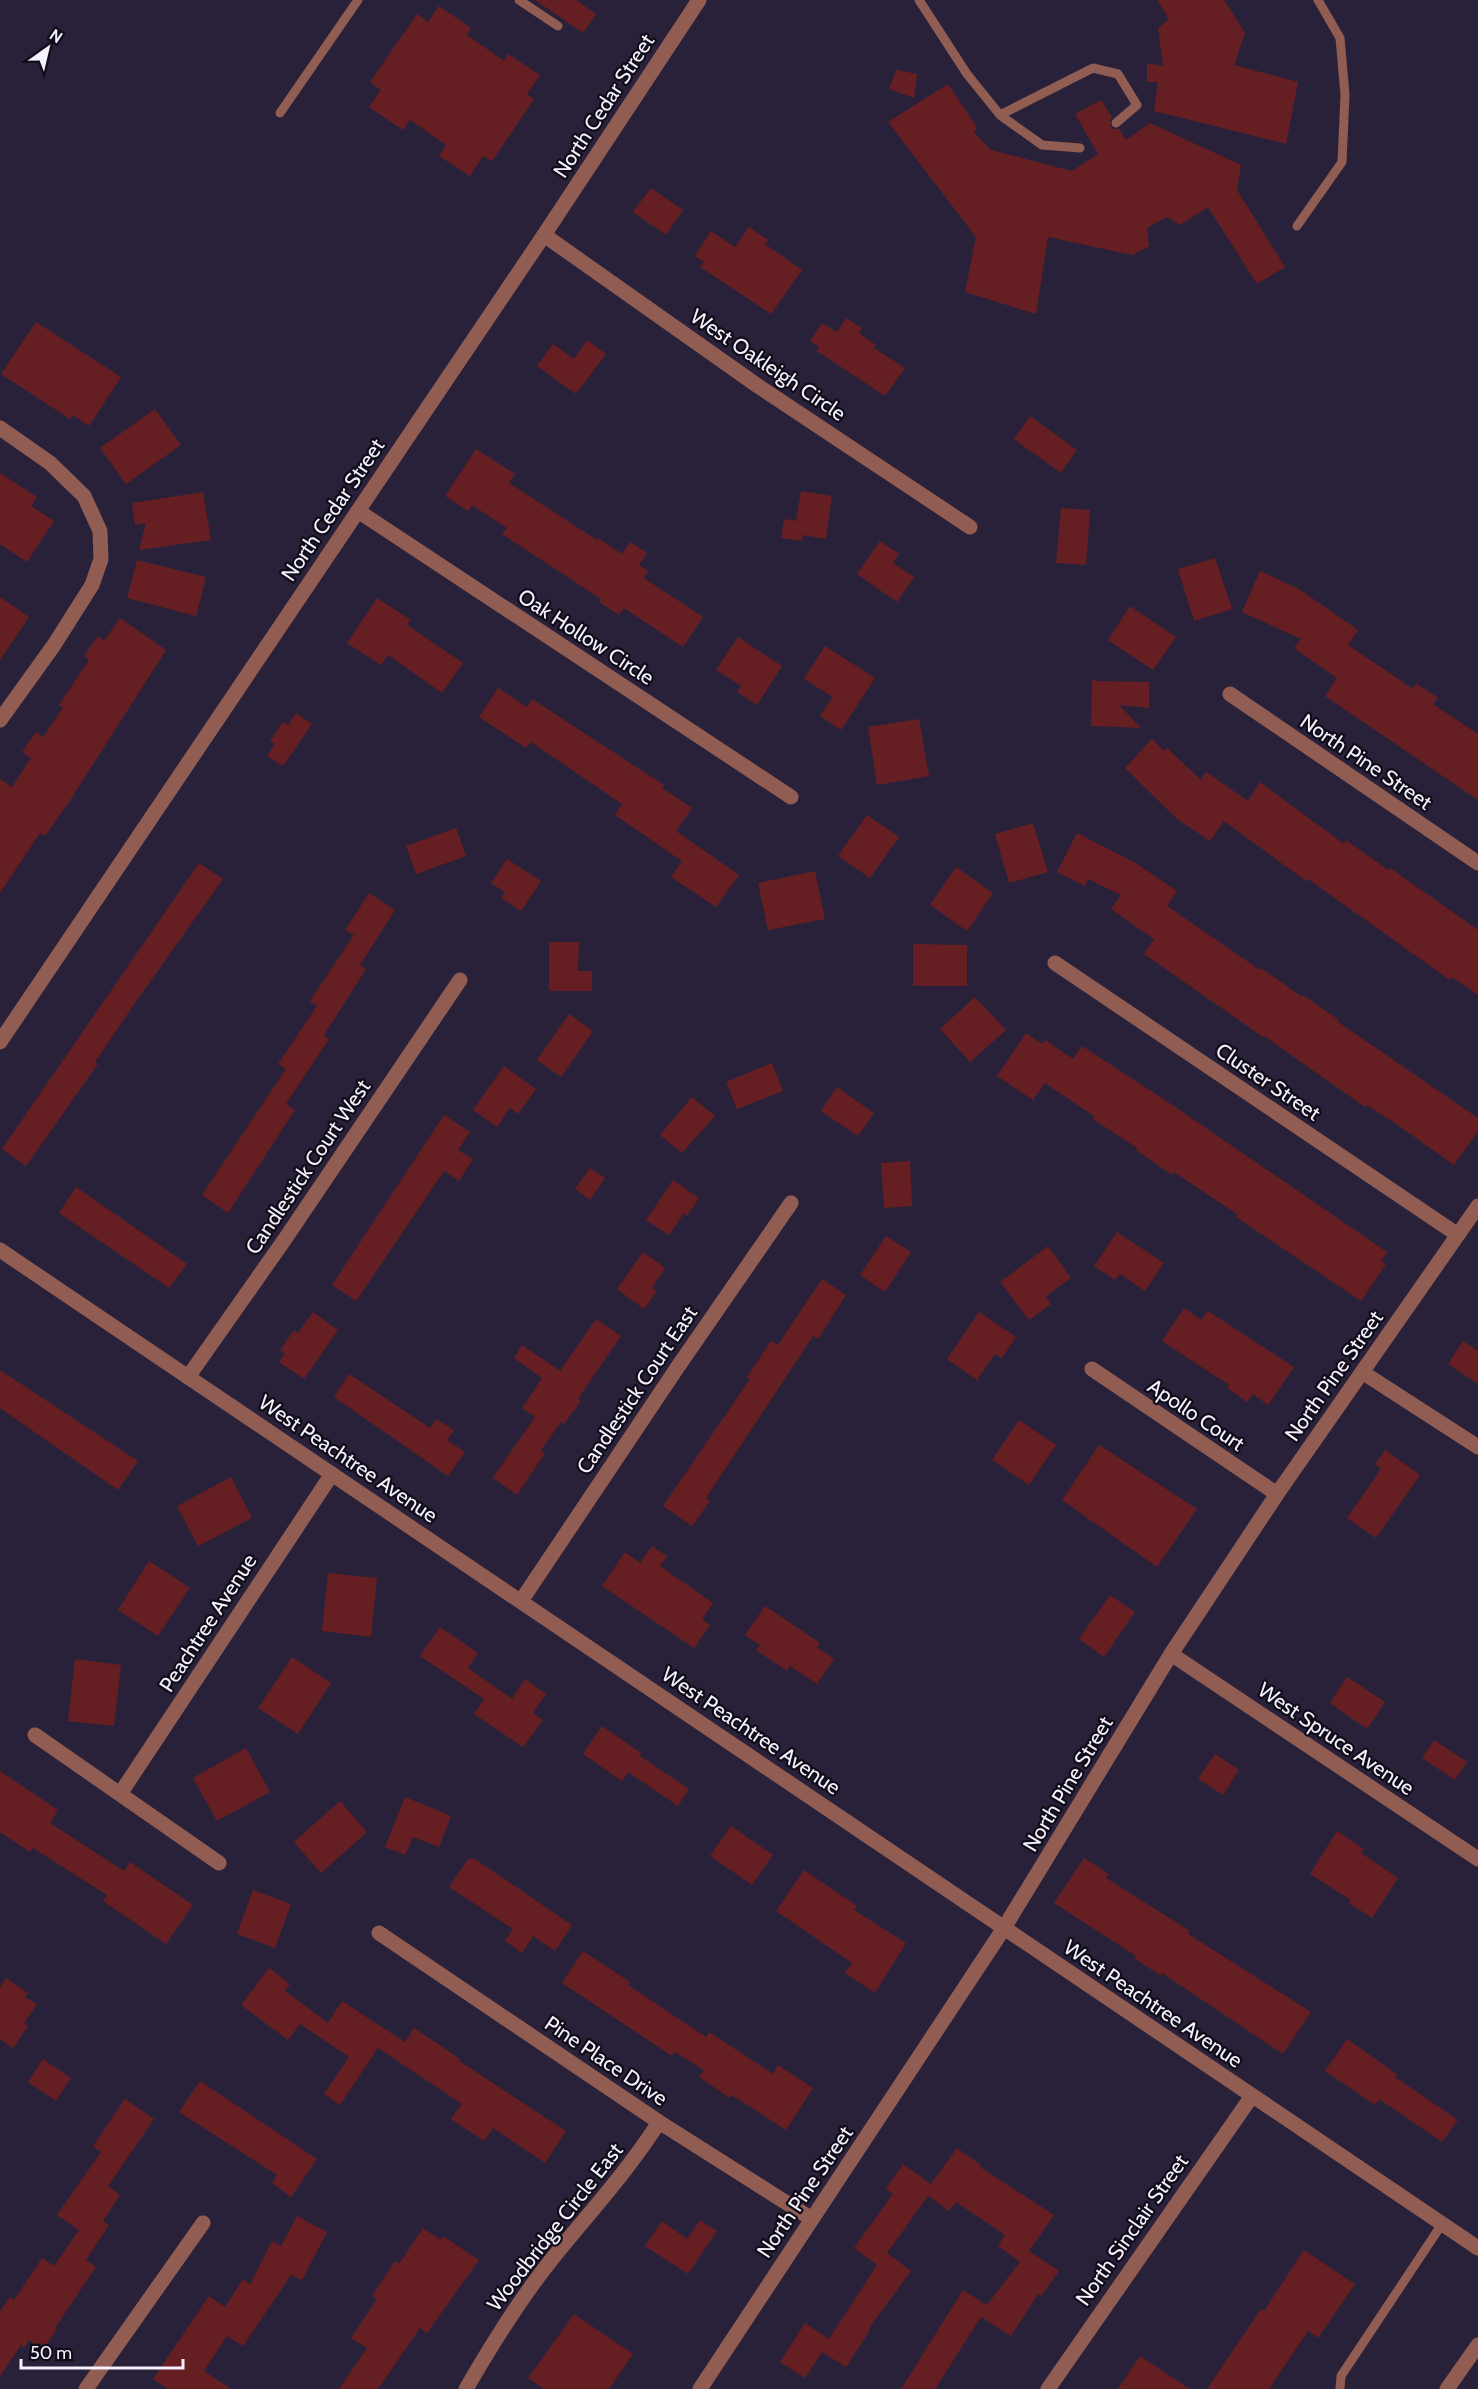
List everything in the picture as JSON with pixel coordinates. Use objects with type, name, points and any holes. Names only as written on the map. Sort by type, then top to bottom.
[{"type":"street","name":"North Cedar Street","points":[[0,1042],[544,235],[699,0]]},
{"type":"street","name":"West Oakleigh Circle","points":[[544,235],[758,386],[970,526]]},
{"type":"street","points":[[0,428],[50,463],[84,496],[100,531],[101,559],[92,585],[54,645],[0,720]]},
{"type":"street","name":"Oak Hollow Circle","points":[[358,511],[791,797]]},
{"type":"street","name":"North Pine Street","points":[[1230,694],[1478,863]]},
{"type":"street","name":"Cluster Street","points":[[1055,963],[1458,1235]]},
{"type":"street","name":"Candlestick Court West","points":[[188,1377],[285,1239],[460,980]]},
{"type":"street","name":"Candlestick Court East","points":[[521,1601],[791,1203]]},
{"type":"street","name":"North Pine Street","points":[[700,2389],[1004,1928],[1171,1654],[1277,1494],[1478,1206]]},
{"type":"street","name":"West Peachtree Avenue","points":[[0,1250],[1478,2248]]},
{"type":"street","name":"Apollo Court","points":[[1092,1369],[1277,1494]]},
{"type":"street","points":[[1362,1372],[1478,1447]]},
{"type":"street","name":"Peachtree Avenue","points":[[120,1794],[332,1474]]},
{"type":"street","name":"West Spruce Avenue","points":[[1171,1654],[1478,1859]]},
{"type":"street","points":[[35,1736],[219,1863]]},
{"type":"street","name":"Pine Place Drive","points":[[379,1933],[659,2122],[812,2219]]},
{"type":"street","name":"North Sinclair Street","points":[[1048,2389],[1252,2096]]},
{"type":"street","name":"Woodbridge Circle East","points":[[466,2389],[492,2343],[551,2260],[636,2159],[659,2122]]},
{"type":"street","points":[[86,2389],[203,2223]]},
{"type":"street","points":[[1447,2389],[1478,2344]]},
{"type":"lane","points":[[280,113],[358,0]]},
{"type":"lane","points":[[519,0],[558,26]]},
{"type":"lane","points":[[919,0],[967,74],[1000,115],[1042,145],[1080,148]]},
{"type":"lane","points":[[1297,226],[1342,162],[1345,95],[1340,38],[1317,0]]},
{"type":"lane","points":[[1000,115],[1093,68],[1118,74],[1137,105],[1116,123]]},
{"type":"lane","points":[[1340,2389],[1341,2376],[1442,2224]]},
{"type":"building","points":[[535,0],[576,0],[596,14],[583,33]]},
{"type":"building","points":[[1157,0],[1224,0],[1245,33],[1234,65],[1298,82],[1286,144],[1154,111],[1158,82],[1147,82],[1147,63],[1163,66],[1158,28],[1169,19]]},
{"type":"building","points":[[439,6],[471,28],[467,35],[504,61],[508,54],[540,75],[527,94],[534,99],[492,161],[483,156],[470,176],[439,156],[446,145],[410,120],[403,130],[369,107],[381,90],[370,82],[417,14],[428,22]]},
{"type":"building","points":[[896,70],[917,74],[914,98],[889,89]]},
{"type":"building","points":[[948,84],[977,127],[974,132],[991,150],[1072,171],[1098,154],[1075,114],[1101,100],[1112,117],[1111,127],[1119,129],[1126,140],[1150,123],[1241,165],[1237,190],[1285,267],[1257,284],[1208,207],[1180,225],[1167,217],[1147,228],[1149,246],[1132,255],[1048,237],[1036,314],[965,292],[976,237],[888,122]]},
{"type":"building","points":[[651,188],[683,210],[666,235],[633,212]]},
{"type":"building","points":[[749,227],[768,240],[765,244],[802,270],[771,314],[700,267],[704,262],[695,256],[711,231],[735,247]]},
{"type":"building","points":[[846,318],[862,328],[859,333],[876,345],[874,348],[905,368],[885,396],[817,351],[819,347],[810,341],[822,323],[837,332]]},
{"type":"building","points":[[36,322],[121,377],[89,426],[73,415],[70,419],[1,374]]},
{"type":"building","points":[[587,340],[606,354],[576,394],[537,366],[553,344],[574,359]]},
{"type":"building","points":[[155,409],[181,445],[126,484],[100,448]]},
{"type":"building","points":[[1030,416],[1077,450],[1061,473],[1014,439]]},
{"type":"building","points":[[476,449],[515,474],[509,483],[597,540],[598,538],[622,554],[630,542],[647,553],[639,565],[648,571],[644,578],[703,617],[683,647],[624,608],[619,615],[599,602],[601,599],[502,534],[507,528],[472,505],[468,511],[445,496]]},
{"type":"building","points":[[0,473],[37,497],[31,506],[54,521],[27,562],[0,544]]},
{"type":"building","points":[[801,491],[832,496],[826,539],[803,535],[802,541],[781,538],[784,519],[796,521]]},
{"type":"building","points":[[203,492],[211,540],[139,550],[146,523],[135,525],[132,503]]},
{"type":"building","points":[[1061,508],[1090,510],[1086,565],[1056,563]]},
{"type":"building","points":[[880,541],[899,554],[893,563],[914,577],[897,602],[857,574]]},
{"type":"building","points":[[1215,558],[1232,609],[1194,621],[1178,569]]},
{"type":"building","points":[[137,560],[206,577],[196,616],[127,598]]},
{"type":"building","points":[[1260,571],[1299,589],[1358,630],[1348,645],[1413,689],[1416,683],[1438,698],[1433,704],[1478,734],[1478,800],[1325,696],[1337,678],[1294,648],[1301,639],[1242,612]]},
{"type":"building","points":[[0,597],[29,617],[0,660]]},
{"type":"building","points":[[377,598],[411,620],[407,625],[463,663],[442,693],[388,655],[381,665],[347,643]]},
{"type":"building","points":[[1130,606],[1176,637],[1153,670],[1108,640]]},
{"type":"building","points":[[120,618],[166,650],[69,802],[45,836],[40,833],[0,893],[0,779],[12,787],[31,758],[22,752],[36,732],[43,737],[63,708],[59,705],[89,660],[84,656],[98,636],[104,641]]},
{"type":"building","points":[[738,637],[782,666],[757,705],[737,692],[741,686],[716,670]]},
{"type":"building","points":[[825,646],[875,678],[841,730],[820,716],[833,697],[804,679]]},
{"type":"building","points":[[1092,678],[1095,681],[1149,682],[1149,708],[1119,705],[1141,728],[1091,726]]},
{"type":"building","points":[[498,688],[527,707],[532,699],[664,785],[662,788],[692,808],[676,831],[739,875],[716,907],[671,877],[682,861],[615,815],[622,804],[531,742],[526,748],[479,717]]},
{"type":"building","points":[[296,713],[312,724],[283,766],[267,756],[275,744],[270,741],[283,722],[288,725]]},
{"type":"building","points":[[919,719],[929,776],[877,785],[868,727]]},
{"type":"building","points":[[1152,739],[1164,751],[1167,748],[1201,780],[1206,772],[1248,801],[1260,782],[1344,844],[1346,840],[1388,870],[1390,868],[1478,930],[1478,995],[1452,977],[1450,980],[1308,879],[1306,881],[1224,821],[1210,841],[1177,819],[1125,768]]},
{"type":"building","points":[[867,815],[899,837],[870,878],[838,856]]},
{"type":"building","points":[[1033,823],[1048,872],[1009,883],[995,834]]},
{"type":"building","points":[[456,828],[466,856],[416,874],[406,846]]},
{"type":"building","points":[[1077,833],[1134,862],[1177,891],[1167,906],[1260,970],[1261,968],[1302,997],[1303,995],[1339,1020],[1338,1022],[1478,1118],[1478,1131],[1454,1165],[1392,1121],[1366,1105],[1365,1107],[1144,954],[1154,939],[1111,909],[1121,895],[1088,879],[1085,886],[1057,872]]},
{"type":"building","points":[[507,859],[541,881],[521,911],[501,898],[505,892],[491,883]]},
{"type":"building","points":[[199,863],[223,879],[135,1003],[95,1062],[98,1064],[26,1166],[2,1149]]},
{"type":"building","points":[[956,867],[993,893],[967,931],[930,905]]},
{"type":"building","points":[[815,871],[825,919],[768,930],[758,883]]},
{"type":"building","points":[[369,893],[395,910],[360,965],[366,969],[324,1035],[329,1039],[286,1104],[295,1110],[228,1213],[202,1195],[286,1069],[278,1064],[317,1006],[310,1001],[354,935],[345,930]]},
{"type":"building","points":[[549,942],[579,942],[578,971],[592,971],[592,991],[549,991]]},
{"type":"building","points":[[913,944],[967,945],[967,986],[913,986]]},
{"type":"building","points":[[975,997],[1006,1030],[970,1062],[940,1029]]},
{"type":"building","points":[[569,1014],[593,1031],[561,1077],[537,1060]]},
{"type":"building","points":[[1026,1033],[1042,1044],[1045,1040],[1073,1059],[1082,1046],[1387,1252],[1381,1261],[1386,1264],[1361,1301],[1236,1217],[1238,1215],[1174,1172],[1172,1175],[1093,1119],[1094,1116],[1045,1083],[1033,1100],[997,1076]]},
{"type":"building","points":[[772,1063],[783,1091],[737,1109],[726,1082]]},
{"type":"building","points":[[504,1066],[536,1089],[518,1114],[510,1108],[497,1127],[473,1110]]},
{"type":"building","points":[[837,1087],[874,1113],[858,1136],[821,1111]]},
{"type":"building","points":[[692,1097],[715,1116],[682,1153],[660,1135]]},
{"type":"building","points":[[444,1115],[470,1132],[458,1150],[473,1159],[459,1181],[444,1171],[356,1301],[332,1285]]},
{"type":"building","points":[[910,1161],[912,1206],[884,1208],[881,1163]]},
{"type":"building","points":[[590,1168],[605,1178],[590,1200],[575,1189]]},
{"type":"building","points":[[673,1180],[699,1198],[687,1216],[684,1213],[669,1235],[646,1220]]},
{"type":"building","points":[[76,1187],[187,1264],[169,1288],[59,1213]]},
{"type":"building","points":[[1117,1232],[1164,1263],[1145,1291],[1120,1274],[1115,1280],[1094,1266]]},
{"type":"building","points":[[886,1236],[911,1252],[885,1292],[860,1275]]},
{"type":"building","points":[[1048,1246],[1071,1278],[1046,1296],[1051,1304],[1029,1320],[1000,1282]]},
{"type":"building","points":[[643,1252],[665,1268],[652,1288],[657,1291],[644,1309],[617,1289]]},
{"type":"building","points":[[822,1279],[846,1295],[818,1339],[813,1336],[706,1498],[710,1501],[692,1526],[663,1506],[750,1379],[747,1377],[771,1341],[778,1345]]},
{"type":"building","points":[[1184,1308],[1201,1320],[1208,1311],[1294,1367],[1268,1405],[1253,1394],[1247,1402],[1227,1388],[1229,1385],[1162,1341]]},
{"type":"building","points":[[313,1312],[338,1330],[304,1379],[279,1362],[285,1354],[280,1350],[294,1330],[298,1333]]},
{"type":"building","points":[[979,1312],[1016,1337],[1002,1358],[995,1354],[977,1380],[947,1359]]},
{"type":"building","points":[[596,1319],[621,1336],[578,1399],[581,1401],[564,1424],[561,1422],[541,1450],[545,1453],[517,1495],[493,1478],[535,1417],[522,1408],[542,1378],[514,1358],[522,1345],[560,1371]]},
{"type":"building","points":[[1463,1341],[1478,1351],[1478,1384],[1448,1364]]},
{"type":"building","points":[[0,1370],[138,1461],[118,1490],[0,1408]]},
{"type":"building","points":[[349,1374],[430,1428],[436,1419],[454,1430],[447,1440],[465,1452],[448,1476],[334,1397]]},
{"type":"building","points":[[1019,1420],[1056,1445],[1029,1485],[992,1460]]},
{"type":"building","points":[[1099,1445],[1197,1509],[1157,1567],[1062,1500]]},
{"type":"building","points":[[1385,1450],[1420,1475],[1376,1538],[1347,1518],[1381,1469],[1375,1464]]},
{"type":"building","points":[[231,1477],[252,1518],[198,1546],[177,1506]]},
{"type":"building","points":[[652,1546],[667,1556],[660,1566],[713,1603],[702,1619],[710,1625],[694,1648],[602,1586],[625,1552],[640,1563]]},
{"type":"building","points":[[149,1561],[190,1588],[158,1636],[118,1610]]},
{"type":"building","points":[[328,1573],[377,1578],[371,1637],[322,1631]]},
{"type":"building","points":[[1110,1595],[1135,1612],[1104,1657],[1079,1639]]},
{"type":"building","points":[[765,1606],[820,1643],[817,1647],[834,1659],[817,1684],[790,1666],[787,1671],[756,1650],[760,1645],[745,1635]]},
{"type":"building","points":[[440,1627],[478,1653],[468,1668],[512,1699],[525,1679],[546,1694],[533,1713],[543,1720],[523,1747],[474,1714],[484,1699],[420,1656]]},
{"type":"building","points":[[292,1657],[331,1683],[298,1734],[258,1708]]},
{"type":"building","points":[[75,1659],[121,1665],[114,1726],[68,1721]]},
{"type":"building","points":[[1347,1677],[1385,1702],[1367,1729],[1330,1703]]},
{"type":"building","points":[[602,1726],[641,1753],[640,1756],[689,1789],[678,1806],[628,1772],[622,1781],[583,1754]]},
{"type":"building","points":[[1434,1740],[1467,1762],[1455,1780],[1422,1758]]},
{"type":"building","points":[[246,1748],[270,1792],[217,1821],[193,1778]]},
{"type":"building","points":[[1215,1754],[1239,1770],[1223,1795],[1198,1779]]},
{"type":"building","points":[[0,1771],[58,1810],[50,1823],[124,1871],[130,1862],[193,1905],[166,1944],[103,1901],[107,1895],[33,1848],[30,1852],[0,1832]]},
{"type":"building","points":[[405,1797],[451,1816],[439,1847],[413,1837],[405,1855],[385,1847]]},
{"type":"building","points":[[340,1801],[367,1832],[321,1873],[294,1842]]},
{"type":"building","points":[[731,1826],[773,1855],[752,1885],[710,1856]]},
{"type":"building","points":[[1337,1831],[1364,1849],[1361,1853],[1398,1878],[1372,1918],[1349,1903],[1351,1900],[1310,1874]]},
{"type":"building","points":[[1084,1858],[1109,1874],[1106,1878],[1190,1931],[1188,1934],[1311,2012],[1283,2054],[1162,1973],[1161,1976],[1134,1958],[1136,1956],[1054,1903]]},
{"type":"building","points":[[468,1859],[475,1859],[572,1925],[555,1951],[533,1936],[522,1953],[505,1941],[513,1929],[449,1887]]},
{"type":"building","points":[[804,1870],[857,1906],[854,1910],[906,1943],[875,1993],[845,1973],[852,1963],[776,1911]]},
{"type":"building","points":[[253,1890],[291,1904],[275,1948],[237,1934]]},
{"type":"building","points":[[583,1951],[630,1982],[628,1985],[706,2037],[709,2032],[773,2074],[778,2065],[813,2088],[786,2130],[732,2095],[730,2098],[699,2077],[704,2070],[675,2052],[672,2056],[562,1983]]},
{"type":"building","points":[[269,1968],[290,1984],[285,1991],[328,2023],[342,2001],[405,2042],[414,2028],[460,2059],[459,2061],[566,2131],[545,2163],[493,2128],[484,2141],[451,2119],[462,2104],[378,2048],[340,2105],[324,2094],[349,2057],[300,2024],[288,2040],[241,2005]]},
{"type":"building","points":[[6,1978],[28,1993],[25,1997],[37,2004],[24,2023],[28,2026],[13,2048],[0,2039],[0,1987]]},
{"type":"building","points":[[1347,2039],[1397,2074],[1395,2077],[1458,2120],[1442,2142],[1379,2099],[1375,2105],[1325,2071]]},
{"type":"building","points":[[43,2059],[71,2078],[56,2101],[28,2082]]},
{"type":"building","points":[[200,2081],[317,2159],[291,2197],[272,2183],[277,2175],[179,2112]]},
{"type":"building","points":[[125,2099],[154,2119],[108,2186],[120,2195],[103,2221],[109,2225],[86,2260],[96,2267],[43,2350],[29,2340],[24,2348],[21,2345],[0,2376],[0,2311],[10,2297],[14,2300],[42,2258],[54,2266],[79,2230],[57,2215],[101,2152],[93,2146]]},
{"type":"building","points":[[957,2148],[981,2165],[980,2167],[1054,2215],[1029,2251],[1059,2271],[1041,2296],[1038,2294],[1011,2336],[981,2317],[935,2389],[901,2389],[963,2290],[987,2305],[1020,2262],[998,2246],[1005,2235],[956,2202],[949,2211],[928,2196],[887,2253],[911,2271],[869,2328],[870,2330],[846,2367],[822,2352],[805,2378],[780,2362],[805,2323],[829,2339],[877,2265],[854,2248],[893,2194],[886,2189],[903,2164],[931,2184]]},
{"type":"building","points":[[297,2216],[327,2232],[302,2280],[291,2275],[243,2346],[227,2336],[204,2371],[231,2389],[168,2389],[153,2379],[209,2296],[225,2307],[243,2279],[250,2284],[272,2241],[281,2246]]},
{"type":"building","points":[[700,2220],[717,2231],[688,2274],[645,2246],[662,2221],[687,2239]]},
{"type":"building","points":[[423,2228],[441,2240],[443,2236],[479,2260],[427,2333],[420,2328],[378,2389],[339,2389],[367,2348],[351,2338],[377,2299],[372,2296],[395,2261],[399,2264]]},
{"type":"building","points":[[1304,2250],[1355,2284],[1318,2338],[1308,2331],[1269,2389],[1207,2389],[1261,2309],[1264,2311]]},
{"type":"building","points":[[574,2314],[633,2354],[609,2389],[544,2389],[528,2378]]},
{"type":"building","points":[[1140,2356],[1190,2389],[1118,2389]]}]
